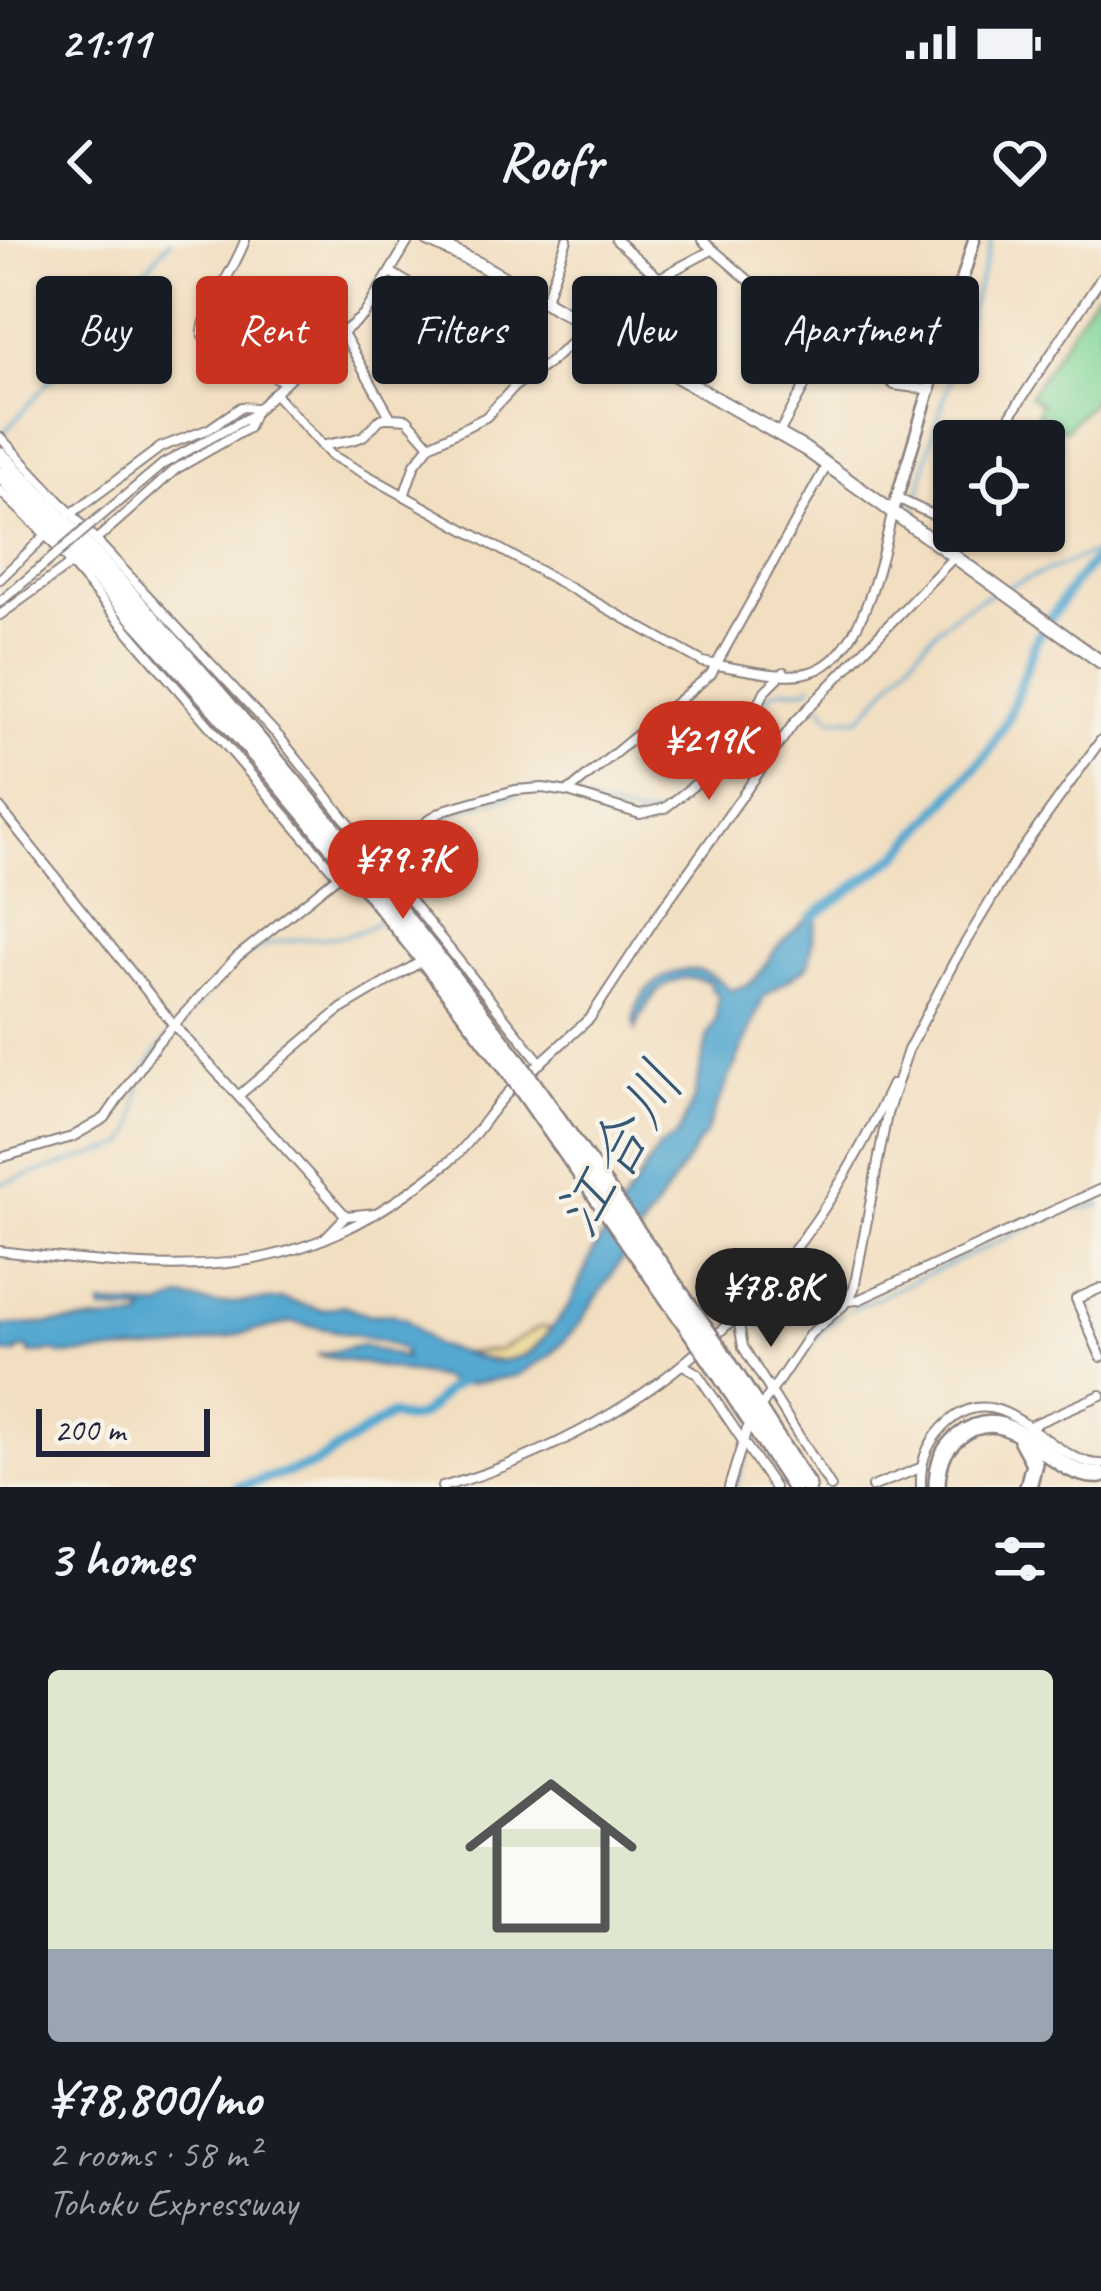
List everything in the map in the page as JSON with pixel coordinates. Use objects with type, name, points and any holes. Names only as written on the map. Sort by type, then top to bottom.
[{"type":"highway","points":[[0,455],[150,614],[382,886],[808,1487]]},
{"type":"highway","points":[[0,474],[140,623],[278,781],[510,1062]]},
{"type":"highway","points":[[713,1352],[794,1487]]},
{"type":"highway","points":[[940,1487],[941,1460],[951,1444],[966,1431],[985,1425],[1018,1431],[1074,1472],[1101,1479]]},
{"type":"highway","points":[[940,1487],[953,1450],[970,1436],[989,1431],[1006,1433],[1028,1448],[1034,1472],[1028,1487]]},
{"type":"highway","points":[[1091,1487],[1101,1479]]},
{"type":"main road","points":[[428,240],[495,276]]},
{"type":"main road","points":[[689,384],[904,512],[956,558],[1101,662]]},
{"type":"street","points":[[231,276],[245,240]]},
{"type":"street","points":[[348,329],[364,315],[409,240]]},
{"type":"street","points":[[548,291],[566,240]]},
{"type":"street","points":[[616,240],[656,276]]},
{"type":"street","points":[[702,240],[743,276]]},
{"type":"street","points":[[274,393],[331,455],[703,662],[814,671],[850,640],[904,512],[931,390],[974,240]]},
{"type":"street","points":[[662,276],[712,250]]},
{"type":"street","points":[[392,273],[397,276]]},
{"type":"street","points":[[1008,420],[1101,278]]},
{"type":"street","points":[[348,342],[391,418]]},
{"type":"street","points":[[404,496],[415,464],[430,446],[486,417],[515,386],[572,342]]},
{"type":"street","points":[[0,602],[163,464],[234,428],[282,384]]},
{"type":"street","points":[[778,434],[806,384]]},
{"type":"street","points":[[893,384],[931,390]]},
{"type":"street","points":[[71,514],[161,447],[209,429],[241,407],[256,408]]},
{"type":"street","points":[[96,540],[162,479],[248,428],[256,408]]},
{"type":"street","points":[[322,446],[357,439],[377,418],[391,418],[407,419],[430,446]]},
{"type":"street","points":[[0,437],[226,683],[394,876],[442,943],[541,1063]]},
{"type":"street","points":[[568,792],[705,680],[717,665],[827,465]]},
{"type":"street","points":[[0,491],[200,705],[339,871],[237,957],[173,1024],[101,1122],[72,1137],[0,1158]]},
{"type":"street","points":[[904,512],[922,508],[933,514]]},
{"type":"street","points":[[0,578],[46,536]]},
{"type":"street","points":[[0,1251],[204,1268],[290,1251],[369,1220],[466,1147],[508,1091],[590,1018],[794,723],[956,558]]},
{"type":"street","points":[[0,615],[71,563]]},
{"type":"street","points":[[394,876],[414,835],[437,814],[515,790],[568,792],[640,814],[665,808],[735,753],[765,691],[784,672]]},
{"type":"street","points":[[442,1487],[524,1459],[596,1421],[683,1365],[738,1316],[796,1247],[843,1179],[955,960],[1018,855],[1101,740]]},
{"type":"street","points":[[0,808],[173,1024],[346,1216]]},
{"type":"street","points":[[238,1096],[341,1009],[417,964]]},
{"type":"street","points":[[763,1404],[774,1396],[810,1334],[846,1301],[860,1273],[887,1114],[908,1050]]},
{"type":"street","points":[[846,1301],[858,1300],[1101,1189]]},
{"type":"street","points":[[324,1240],[346,1216],[376,1213]]},
{"type":"street","points":[[1101,1288],[1076,1299],[1101,1358]]},
{"type":"street","points":[[738,1316],[743,1347],[832,1487]]},
{"type":"street","points":[[683,1365],[697,1373],[774,1487]]},
{"type":"street","points":[[1032,1425],[1101,1395]]},
{"type":"street","points":[[921,1487],[921,1468],[931,1442],[949,1422],[977,1410],[1005,1412],[1032,1425],[1071,1458],[1101,1464]]},
{"type":"street","points":[[729,1487],[745,1440]]},
{"type":"street","points":[[872,1487],[921,1468]]},
{"type":"green space","points":[[1096,292],[1101,295],[1101,393],[1065,430],[1065,420],[1048,420],[1037,414],[1041,404],[1029,396]]},
{"type":"sand","points":[[542,1326],[551,1330],[511,1360],[462,1353],[499,1350]]},
{"type":"water","points":[[819,908],[808,966],[764,997],[706,1132],[577,1327],[550,1356],[516,1376],[455,1386],[441,1378],[317,1355],[362,1345],[405,1358],[403,1350],[385,1342],[293,1322],[180,1348],[62,1355],[54,1351],[31,1354],[28,1348],[16,1354],[0,1353],[0,1326],[140,1319],[146,1312],[101,1311],[101,1305],[161,1307],[181,1298],[215,1304],[282,1299],[323,1310],[343,1305],[370,1315],[406,1319],[435,1345],[462,1353],[496,1362],[524,1356],[569,1306],[594,1250],[659,1147],[677,1136],[694,1099],[708,1035],[716,1020],[718,995],[711,983],[673,981],[654,995],[636,1029],[638,1004],[645,993],[681,971],[707,973],[731,990],[749,983],[781,943]]},
{"type":"waterway","points":[[3,434],[171,240]]},
{"type":"waterway","points":[[914,518],[930,445],[992,240]]},
{"type":"waterway","points":[[1006,587],[1101,550]]},
{"type":"waterway","name":"江合川","points":[[811,918],[900,854],[987,754],[1008,718],[1037,638],[1101,553]]},
{"type":"waterway","points":[[820,703],[832,718],[860,718],[937,630],[997,591]]},
{"type":"waterway","points":[[537,792],[638,817],[661,815],[739,755],[770,694],[780,689],[805,690],[812,684]]},
{"type":"waterway","points":[[444,815],[521,793]]},
{"type":"waterway","points":[[398,878],[415,841]]},
{"type":"waterway","points":[[180,1025],[249,953],[276,942],[352,934],[379,920]]},
{"type":"waterway","points":[[0,1184],[125,1145],[133,1130],[144,1073],[174,1032]]},
{"type":"waterway","points":[[850,1310],[1063,1212],[1101,1205]]},
{"type":"waterway","points":[[767,1410],[820,1332],[841,1314]]},
{"type":"waterway","points":[[237,1487],[313,1465],[391,1415],[421,1415],[461,1381]]},
{"type":"waterway","points":[[736,1487],[751,1437]]}]
